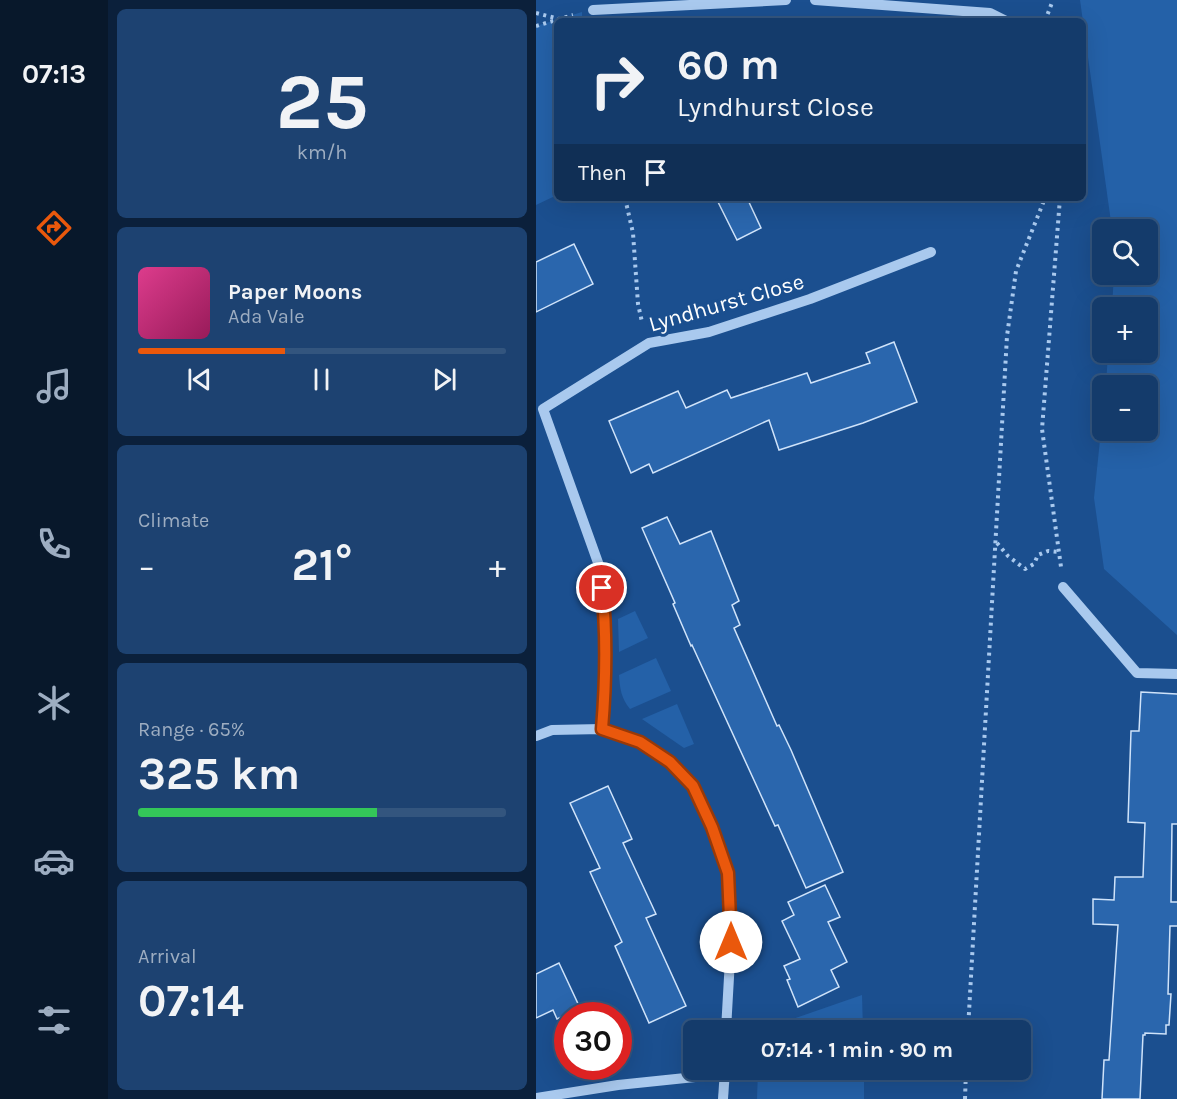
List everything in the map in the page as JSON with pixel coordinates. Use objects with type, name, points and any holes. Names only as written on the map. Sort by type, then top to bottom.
[{"type":"street","points":[[593,10],[786,0]]},
{"type":"street","points":[[815,0],[957,5],[990,13],[1000,18]]},
{"type":"street","name":"Lyndhurst Close","points":[[602,729],[606,622],[601,571],[539,410],[649,343],[709,332],[810,299],[931,252]]},
{"type":"street","points":[[1063,587],[1137,674],[1178,674]]},
{"type":"street","points":[[536,736],[552,730],[602,729],[640,742],[670,762],[693,786],[706,813],[728,873],[731,942],[727,1020]]},
{"type":"street","points":[[536,1098],[683,1077]]},
{"type":"street","points":[[723,1099],[724,1080]]},
{"type":"path","points":[[1046,18],[1053,0]]},
{"type":"path","points":[[563,18],[593,10]]},
{"type":"path","points":[[536,14],[554,18]]},
{"type":"path","points":[[536,26],[554,21]]},
{"type":"path","points":[[626,201],[633,233],[638,304],[649,343]]},
{"type":"path","points":[[969,1020],[1007,336],[1016,271],[1044,201]]},
{"type":"path","points":[[1060,201],[1042,429],[1063,587]]},
{"type":"path","points":[[996,543],[1025,569],[1034,564],[1038,555],[1048,551],[1059,552]]},
{"type":"path","points":[[965,1099],[966,1080]]},
{"type":"shaded area","points":[[1080,0],[1177,0],[1177,635],[1104,569],[1094,498],[1100,441],[1158,441],[1158,375],[1107,375],[1107,363],[1158,363],[1158,297],[1113,297],[1113,285],[1158,285],[1158,219],[1111,219],[1086,43],[1086,18],[1083,18]]},
{"type":"shaded area","points":[[582,12],[582,18],[562,18]]},
{"type":"shaded area","points":[[554,21],[554,196],[536,205],[536,26]]},
{"type":"shaded area","points":[[635,611],[648,638],[619,652],[618,619]]},
{"type":"shaded area","points":[[656,658],[671,691],[630,709],[621,693],[619,675]]},
{"type":"shaded area","points":[[677,704],[694,744],[684,748],[642,719]]},
{"type":"shaded area","points":[[862,995],[863,1020],[790,1020]]},
{"type":"shaded area","points":[[758,1080],[864,1080],[864,1099],[757,1099]]},
{"type":"building","points":[[718,201],[748,201],[761,228],[737,240]]},
{"type":"building","points":[[574,244],[593,284],[536,312],[536,262]]},
{"type":"building","points":[[894,342],[917,402],[863,423],[779,450],[769,420],[653,473],[649,464],[631,473],[609,421],[678,391],[686,408],[727,390],[731,398],[807,373],[811,383],[870,363],[866,353]]},
{"type":"building","points":[[667,517],[680,544],[711,531],[739,601],[732,605],[740,625],[734,628],[777,726],[779,725],[791,750],[843,872],[806,888],[778,825],[775,826],[691,646],[642,528]]},
{"type":"building","points":[[1141,692],[1178,694],[1178,824],[1172,824],[1171,902],[1178,902],[1178,926],[1170,926],[1169,1025],[1166,1025],[1166,1034],[1145,1033],[1143,1035],[1140,1099],[1102,1099],[1104,1060],[1109,1060],[1118,925],[1093,924],[1093,899],[1114,900],[1115,877],[1143,877],[1145,823],[1128,822],[1131,731],[1139,731]]},
{"type":"building","points":[[608,786],[632,839],[623,843],[656,914],[646,918],[686,1006],[649,1023],[615,946],[622,942],[590,872],[600,868],[570,803]]},
{"type":"building","points":[[825,885],[840,917],[828,922],[847,962],[831,970],[839,987],[798,1007],[784,966],[800,959],[782,921],[794,915],[788,902]]},
{"type":"building","points":[[559,963],[577,1002],[554,1002],[554,1012],[553,1010],[536,1018],[536,974]]},
{"type":"route","points":[[602,588],[606,622],[606,681],[602,729],[640,742],[670,762],[693,786],[718,841],[728,873],[731,942]]}]
